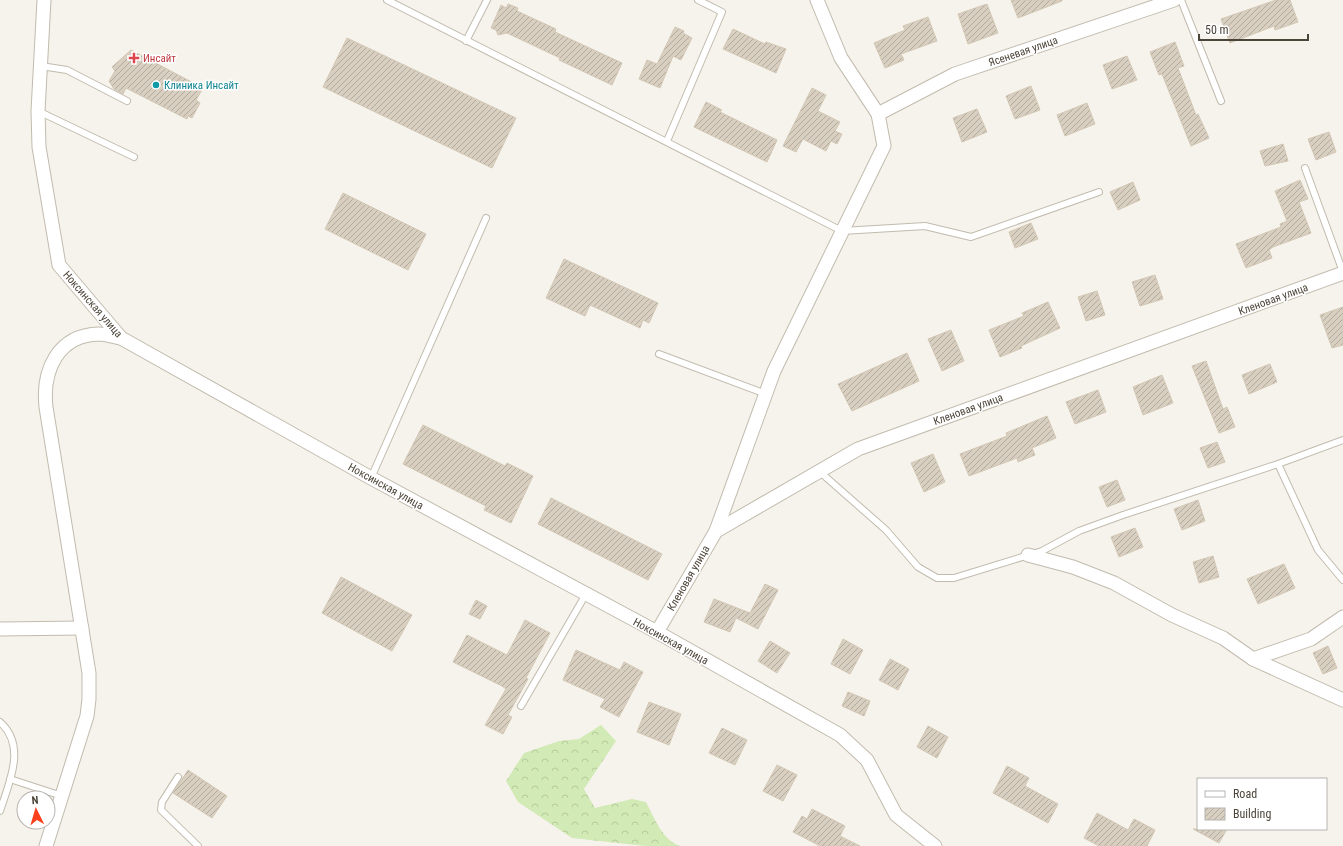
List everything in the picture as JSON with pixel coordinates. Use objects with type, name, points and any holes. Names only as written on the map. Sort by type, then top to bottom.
[{"type":"street","name":"Ноксинская улица","points":[[44,0],[38,111],[39,147],[59,265],[121,338],[371,478],[657,632],[840,735],[867,760],[896,815],[935,846]]},
{"type":"street","points":[[716,531],[774,371],[884,146],[878,114],[840,58],[817,0]]},
{"type":"street","name":"Ясеневая улица","points":[[878,114],[955,74],[1174,0]]},
{"type":"street","name":"Кленовая улица","points":[[657,632],[716,531],[858,449],[1343,273]]},
{"type":"street","points":[[46,846],[87,716],[89,678],[46,407],[45,382],[49,367],[56,355],[66,345],[82,336],[100,334],[121,338]]},
{"type":"street","points":[[1028,555],[1073,567],[1114,583],[1172,615],[1223,638],[1253,659],[1343,700]]},
{"type":"street","points":[[1253,659],[1311,639],[1343,617]]},
{"type":"street","points":[[0,629],[82,628]]},
{"type":"lane","points":[[387,0],[842,231],[925,226],[971,237],[1099,192]]},
{"type":"lane","points":[[466,41],[487,0]]},
{"type":"lane","points":[[667,141],[722,12],[698,0]]},
{"type":"lane","points":[[1181,0],[1221,101]]},
{"type":"lane","points":[[40,66],[67,70],[127,101]]},
{"type":"lane","points":[[38,111],[134,157]]},
{"type":"lane","points":[[1305,168],[1343,273]]},
{"type":"lane","points":[[371,478],[486,218]]},
{"type":"lane","points":[[659,354],[766,394]]},
{"type":"lane","points":[[820,472],[886,530],[918,567],[937,578],[954,578],[1042,551],[1079,531],[1278,464],[1343,440]]},
{"type":"lane","points":[[1278,464],[1318,550],[1343,580]]},
{"type":"lane","points":[[520,706],[586,594]]},
{"type":"lane","points":[[0,722],[9,732],[14,747],[14,762],[0,811]]},
{"type":"lane","points":[[178,777],[162,802],[161,810],[198,846]]},
{"type":"lane","points":[[10,780],[62,796]]},
{"type":"green space","points":[[601,725],[616,741],[584,789],[595,808],[632,799],[646,802],[664,834],[669,840],[681,846],[645,846],[572,838],[518,802],[506,781],[524,753],[559,741],[579,739]]},
{"type":"building","points":[[1011,0],[1062,0],[1062,1],[1018,18]]},
{"type":"building","points":[[1276,0],[1290,0],[1298,22],[1275,30],[1274,26],[1230,43],[1221,19]]},
{"type":"building","points":[[508,4],[518,8],[517,11],[556,29],[555,32],[622,63],[612,85],[507,33],[498,35],[496,30],[491,28],[501,5],[506,8]]},
{"type":"building","points":[[987,4],[998,33],[968,44],[958,14]]},
{"type":"building","points":[[928,17],[937,41],[901,54],[904,60],[885,68],[874,43],[905,30],[903,26]]},
{"type":"building","points":[[675,27],[684,31],[683,33],[692,38],[681,60],[673,56],[660,88],[639,79],[647,60],[657,64]]},
{"type":"building","points":[[733,29],[765,44],[766,42],[786,49],[776,73],[723,49]]},
{"type":"building","points":[[347,38],[516,118],[492,168],[323,87]]},
{"type":"building","points":[[1175,42],[1184,66],[1178,68],[1196,115],[1198,114],[1209,138],[1191,146],[1162,74],[1159,75],[1150,52]]},
{"type":"building","name":"Клиника Инсайт","points":[[131,50],[203,88],[196,100],[200,103],[192,118],[188,116],[187,119],[126,88],[123,94],[114,89],[109,81],[115,71],[112,67]]},
{"type":"building","points":[[1127,56],[1137,80],[1112,89],[1103,65]]},
{"type":"building","points":[[1031,86],[1040,110],[1015,119],[1006,96]]},
{"type":"building","points":[[812,88],[826,95],[818,111],[840,122],[835,131],[842,134],[837,144],[831,141],[826,151],[803,139],[796,152],[783,146]]},
{"type":"building","points":[[706,102],[722,110],[720,112],[777,140],[767,162],[694,127]]},
{"type":"building","points":[[1087,103],[1095,124],[1065,136],[1057,115]]},
{"type":"building","points":[[977,109],[987,132],[962,142],[953,118]]},
{"type":"building","points":[[1329,132],[1336,152],[1316,160],[1308,139]]},
{"type":"building","points":[[1283,144],[1288,161],[1265,166],[1260,151]]},
{"type":"building","points":[[1300,180],[1308,199],[1299,202],[1311,233],[1273,247],[1269,250],[1272,258],[1246,268],[1236,244],[1281,227],[1280,224],[1287,221],[1275,191]]},
{"type":"building","points":[[1133,182],[1140,200],[1118,210],[1110,192]]},
{"type":"building","points":[[343,193],[426,234],[408,270],[325,229]]},
{"type":"building","points":[[1031,223],[1038,239],[1015,248],[1009,232]]},
{"type":"building","points":[[564,259],[658,303],[649,323],[643,320],[640,328],[590,305],[585,316],[546,298]]},
{"type":"building","points":[[1155,275],[1163,299],[1140,306],[1132,282]]},
{"type":"building","points":[[1097,291],[1105,315],[1086,321],[1078,297]]},
{"type":"building","points":[[1048,302],[1060,328],[1021,346],[1022,348],[1000,357],[989,330],[1024,316],[1022,313]]},
{"type":"building","points":[[1343,307],[1343,345],[1332,348],[1320,315]]},
{"type":"building","points":[[951,330],[964,361],[942,371],[928,339]]},
{"type":"building","points":[[907,353],[919,381],[852,411],[838,384]]},
{"type":"building","points":[[1206,361],[1223,409],[1227,407],[1235,427],[1219,433],[1192,366]]},
{"type":"building","points":[[1270,364],[1277,382],[1249,394],[1242,375]]},
{"type":"building","points":[[1162,375],[1173,403],[1143,415],[1133,387]]},
{"type":"building","points":[[1098,390],[1106,412],[1075,424],[1066,402]]},
{"type":"building","points":[[1047,416],[1056,438],[1032,448],[1035,455],[1018,462],[1017,458],[969,476],[960,454],[1007,436],[1006,433]]},
{"type":"building","points":[[423,425],[505,466],[507,463],[533,476],[511,523],[484,510],[486,506],[403,464]]},
{"type":"building","points":[[1217,442],[1225,462],[1208,468],[1200,448]]},
{"type":"building","points":[[933,454],[945,482],[924,492],[911,463]]},
{"type":"building","points":[[1117,480],[1125,500],[1107,507],[1099,487]]},
{"type":"building","points":[[551,498],[662,554],[648,580],[538,524]]},
{"type":"building","points":[[1198,500],[1205,521],[1182,530],[1174,509]]},
{"type":"building","points":[[1135,528],[1143,547],[1119,557],[1111,537]]},
{"type":"building","points":[[1213,556],[1219,577],[1199,583],[1193,562]]},
{"type":"building","points":[[1284,564],[1295,588],[1258,604],[1247,579]]},
{"type":"building","points":[[341,577],[412,615],[392,651],[322,613]]},
{"type":"building","points":[[765,584],[778,590],[758,629],[736,618],[730,632],[704,622],[714,599],[750,613]]},
{"type":"building","points":[[476,600],[487,606],[480,619],[469,614]]},
{"type":"building","points":[[525,620],[550,633],[526,678],[528,679],[508,715],[512,717],[503,734],[485,725],[506,689],[453,662],[467,635],[507,655]]},
{"type":"building","points":[[843,639],[863,650],[850,674],[831,664]]},
{"type":"building","points":[[770,641],[790,653],[777,673],[758,661]]},
{"type":"building","points":[[1328,646],[1337,668],[1323,674],[1313,653]]},
{"type":"building","points":[[576,650],[620,670],[624,662],[643,672],[619,717],[600,707],[605,699],[563,680]]},
{"type":"building","points":[[890,659],[909,669],[898,690],[879,680]]},
{"type":"building","points":[[848,692],[870,701],[864,716],[842,706]]},
{"type":"building","points":[[649,702],[681,714],[669,745],[637,732]]},
{"type":"building","points":[[928,726],[948,737],[937,758],[917,747]]},
{"type":"building","points":[[722,728],[747,740],[735,765],[709,753]]},
{"type":"building","points":[[777,765],[797,775],[783,801],[763,791]]},
{"type":"building","points":[[1007,766],[1029,778],[1025,786],[1058,804],[1048,823],[993,793]]},
{"type":"building","points":[[188,770],[227,796],[212,818],[173,793]]},
{"type":"building","points":[[812,809],[845,826],[840,836],[860,846],[820,846],[793,832],[802,816],[807,819]]},
{"type":"building","points":[[1097,813],[1128,830],[1134,819],[1155,830],[1147,846],[1099,846],[1084,838]]},
{"type":"building","points":[[1193,829],[1226,830],[1219,843]]},
{"type":"place","name":"Инсайт","points":[[134,58]]},
{"type":"place","name":"Клиника Инсайт","points":[[156,85]]}]
